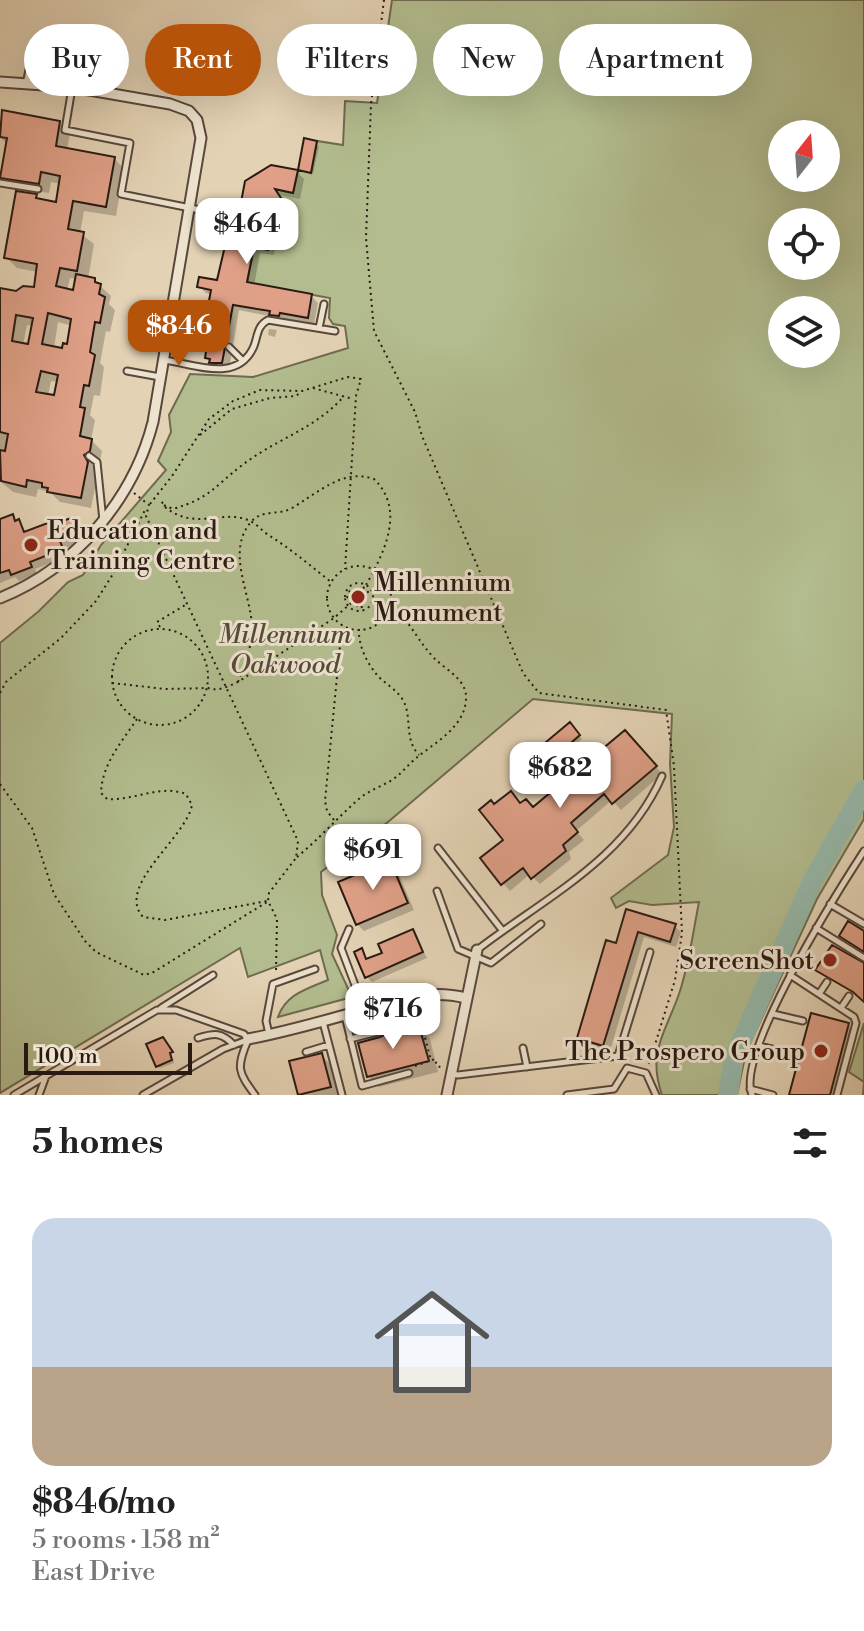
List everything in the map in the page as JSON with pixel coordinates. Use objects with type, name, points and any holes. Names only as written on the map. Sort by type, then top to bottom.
[{"type":"street","points":[[0,82],[24,84]]},
{"type":"street","points":[[0,598],[45,574],[83,544],[103,522],[126,488],[148,440],[201,138],[197,120],[189,111],[170,104],[124,96]]},
{"type":"street","points":[[447,1095],[447,1071],[476,954]]},
{"type":"street","points":[[248,1039],[432,993],[466,998]]},
{"type":"lane","points":[[71,96],[65,130],[130,143],[121,194],[215,213]]},
{"type":"lane","points":[[0,183],[38,189]]},
{"type":"lane","points":[[319,328],[324,304]]},
{"type":"lane","points":[[164,360],[216,370],[227,369],[243,361],[253,350],[259,327],[268,320],[335,331]]},
{"type":"lane","points":[[229,347],[243,361]]},
{"type":"lane","points":[[127,371],[161,377]]},
{"type":"lane","points":[[89,456],[97,462],[103,522]]},
{"type":"lane","points":[[476,954],[502,930],[564,890],[633,827],[662,776]]},
{"type":"lane","points":[[438,848],[502,930]]},
{"type":"lane","points":[[773,1095],[751,1092],[748,1076],[759,1046],[790,975],[864,851]]},
{"type":"lane","points":[[437,891],[458,949],[476,954],[491,963],[541,924]]},
{"type":"lane","points":[[830,904],[864,924]]},
{"type":"lane","points":[[816,928],[864,958]]},
{"type":"lane","points":[[349,929],[341,948],[364,1010]]},
{"type":"lane","points":[[447,1071],[458,1075],[618,1056],[650,952]]},
{"type":"lane","points":[[269,1035],[266,1021],[273,984],[315,969]]},
{"type":"lane","points":[[14,1095],[213,975]]},
{"type":"lane","points":[[790,975],[854,1017],[856,1023],[837,1095]]},
{"type":"lane","points":[[819,994],[827,982]]},
{"type":"lane","points":[[841,1008],[849,996]]},
{"type":"lane","points":[[157,1010],[176,1010],[244,1034],[248,1039]]},
{"type":"lane","points":[[773,1014],[803,1021]]},
{"type":"lane","points":[[345,1015],[362,1086],[409,1073]]},
{"type":"lane","points":[[323,1021],[342,1095]]},
{"type":"lane","points":[[350,1039],[378,1032]]},
{"type":"lane","points":[[198,1038],[217,1033],[224,1035],[234,1045]]},
{"type":"lane","points":[[146,1094],[248,1039]]},
{"type":"lane","points":[[248,1039],[239,1070],[255,1095]]},
{"type":"lane","points":[[306,1052],[329,1045]]},
{"type":"lane","points":[[759,1046],[793,1054]]},
{"type":"lane","points":[[523,1048],[527,1067]]},
{"type":"lane","points":[[567,1095],[614,1089],[627,1068],[646,1073],[656,1095]]},
{"type":"lane","points":[[39,1095],[47,1075]]},
{"type":"path","points":[[384,0],[371,104],[366,238],[374,331],[415,412],[422,436],[523,673],[539,693],[666,710],[674,766],[682,933],[675,980],[646,1073]]},
{"type":"path","points":[[184,323],[202,326]]},
{"type":"path","points":[[0,693],[6,682],[61,638],[96,601],[149,505],[209,419],[233,401],[260,390],[302,391],[348,377],[361,379],[355,401],[345,569]]},
{"type":"path","points":[[312,388],[355,401]]},
{"type":"path","points":[[198,435],[232,409],[270,398],[296,396],[302,391]]},
{"type":"path","points":[[149,505],[162,503],[173,509],[215,491],[241,466],[328,412],[344,396]]},
{"type":"path","points":[[238,682],[250,649],[252,631],[249,600],[239,560],[242,537],[251,521],[260,515],[287,511],[349,475],[374,479],[386,492],[390,529],[365,586]]},
{"type":"path","points":[[126,488],[149,505]]},
{"type":"path","points":[[162,503],[171,512],[198,521],[241,518],[251,521],[267,535],[290,547],[331,582]]},
{"type":"path","points":[[146,510],[146,516],[298,841],[296,858]]},
{"type":"path","points":[[365,566],[374,570],[389,586],[389,608],[378,623],[359,629],[342,625],[334,618],[327,600],[331,582],[345,569],[365,566]]},
{"type":"path","points":[[353,585],[365,586],[371,591],[372,602],[361,611],[348,606],[345,598],[347,590],[353,585]]},
{"type":"path","points":[[364,595],[369,593],[365,586]]},
{"type":"path","points":[[347,598],[350,590],[354,594],[356,608],[365,606]]},
{"type":"path","points":[[354,594],[359,591],[364,595]]},
{"type":"path","points":[[112,683],[165,689],[213,690],[226,687],[238,682],[356,601],[363,602],[364,595]]},
{"type":"path","points":[[0,784],[32,828],[54,894],[85,941],[96,952],[144,975],[152,973],[268,901],[275,883],[296,858],[362,796],[396,778],[439,742],[463,711],[466,690],[457,677],[425,648],[408,621],[389,608],[372,602]]},
{"type":"path","points":[[161,628],[157,622],[187,604]]},
{"type":"path","points":[[335,821],[327,811],[325,801],[342,625]]},
{"type":"path","points":[[161,628],[175,630],[199,647],[209,673],[204,700],[186,718],[162,726],[137,719],[125,710],[116,698],[112,683],[112,667],[119,651],[137,635],[161,628]]},
{"type":"path","points":[[359,629],[359,640],[376,674],[403,699],[408,733],[419,756]]},
{"type":"path","points":[[137,719],[107,763],[101,779],[101,793],[107,799],[121,800],[164,790],[178,791],[186,794],[192,805],[187,820],[141,881],[136,909],[143,917],[165,920],[268,901]]},
{"type":"path","points":[[268,901],[277,919],[278,964],[273,984]]},
{"type":"path","points":[[378,1032],[381,1026],[397,1022],[399,1029],[421,1023],[431,1060]]},
{"type":"path","points":[[409,1073],[414,1066],[435,1059],[437,1066],[447,1071]]},
{"type":"green space","name":"Millennium Oakwood","points":[[392,0],[864,0],[864,819],[817,899],[746,1052],[737,1095],[662,1095],[658,1080],[657,1054],[679,994],[699,902],[652,905],[629,901],[616,908],[611,898],[668,855],[674,827],[670,764],[672,714],[533,699],[388,822],[321,872],[322,895],[337,935],[332,954],[352,997],[278,1017],[292,998],[328,980],[320,950],[248,977],[240,948],[0,1093],[0,643],[68,582],[83,575],[101,545],[166,470],[158,461],[171,432],[169,415],[190,374],[253,377],[348,348],[345,326],[333,324],[329,318],[330,298],[247,283],[254,247],[267,249],[271,228],[257,225],[262,199],[275,189],[293,193],[298,170],[311,172],[317,141],[343,145],[345,101],[377,103],[378,96],[417,96],[417,24],[389,24]]},
{"type":"green space","points":[[864,1023],[864,1082],[849,1072]]},
{"type":"building","points":[[2,110],[60,121],[56,146],[115,157],[106,207],[73,201],[68,229],[84,232],[77,271],[60,268],[56,286],[73,290],[76,274],[95,278],[95,282],[101,284],[99,294],[105,297],[100,323],[95,322],[90,352],[95,355],[89,386],[84,385],[80,407],[85,408],[80,436],[92,439],[90,451],[84,455],[88,462],[81,498],[47,492],[48,488],[42,487],[42,483],[27,480],[26,487],[1,481],[0,450],[5,451],[8,434],[0,432],[0,288],[16,291],[23,286],[34,287],[37,264],[4,258],[16,191],[37,194],[36,198],[56,202],[60,176],[41,172],[39,184],[0,178],[7,138],[0,137]],"holes":[[[48,313],[71,319],[67,344],[63,343],[62,348],[42,344]],[[16,315],[33,318],[28,344],[12,341]],[[41,371],[58,375],[54,395],[36,392]]]},
{"type":"building","points":[[304,138],[317,141],[311,173],[298,170]]},
{"type":"building","points":[[271,165],[298,170],[293,193],[275,189],[283,201],[249,224],[272,228],[268,250],[254,247],[247,282],[312,294],[308,318],[280,313],[279,316],[269,315],[270,311],[233,305],[222,363],[209,363],[210,359],[205,358],[207,346],[186,341],[188,327],[204,328],[211,290],[197,287],[199,277],[217,280],[229,229],[237,224],[245,181]]},
{"type":"building","name":"Education and Training Centre","points":[[13,514],[15,521],[19,519],[24,532],[74,517],[80,534],[60,541],[63,549],[30,562],[32,567],[11,575],[9,570],[0,573],[0,519]]},
{"type":"building","points":[[570,722],[580,735],[557,755],[546,742]]},
{"type":"building","points":[[625,730],[657,766],[612,804],[604,794],[571,823],[578,832],[563,845],[566,851],[531,879],[523,868],[501,885],[480,858],[503,840],[479,810],[491,800],[494,804],[511,791],[520,803],[526,799],[533,807]]},
{"type":"building","points":[[390,860],[408,903],[356,925],[338,882]]},
{"type":"building","points":[[626,909],[676,924],[670,942],[638,932],[603,1046],[577,1038],[606,940],[616,943]]},
{"type":"building","points":[[848,921],[864,931],[864,952],[839,936]]},
{"type":"building","points":[[413,929],[423,952],[365,978],[354,952],[362,948],[366,959],[382,953],[378,944]]},
{"type":"building","points":[[832,945],[864,963],[864,1002],[815,970]]},
{"type":"building","name":"The Prospero Group","points":[[811,1013],[849,1023],[830,1095],[789,1095]]},
{"type":"building","points":[[396,1024],[398,1031],[419,1026],[429,1061],[367,1077],[358,1043],[384,1035],[382,1028]]},
{"type":"building","points":[[163,1037],[173,1052],[170,1053],[172,1060],[156,1067],[146,1044]]},
{"type":"building","points":[[322,1053],[331,1087],[298,1095],[289,1061]]},
{"type":"waterway","points":[[728,1095],[734,1058],[812,882],[864,790]]},
{"type":"place","name":"Education and Training Centre","points":[[31,545]]},
{"type":"place","name":"Millennium Monument","points":[[358,597]]},
{"type":"place","name":"ScreenShot","points":[[830,960]]},
{"type":"place","name":"The Prospero Group","points":[[821,1051]]}]
